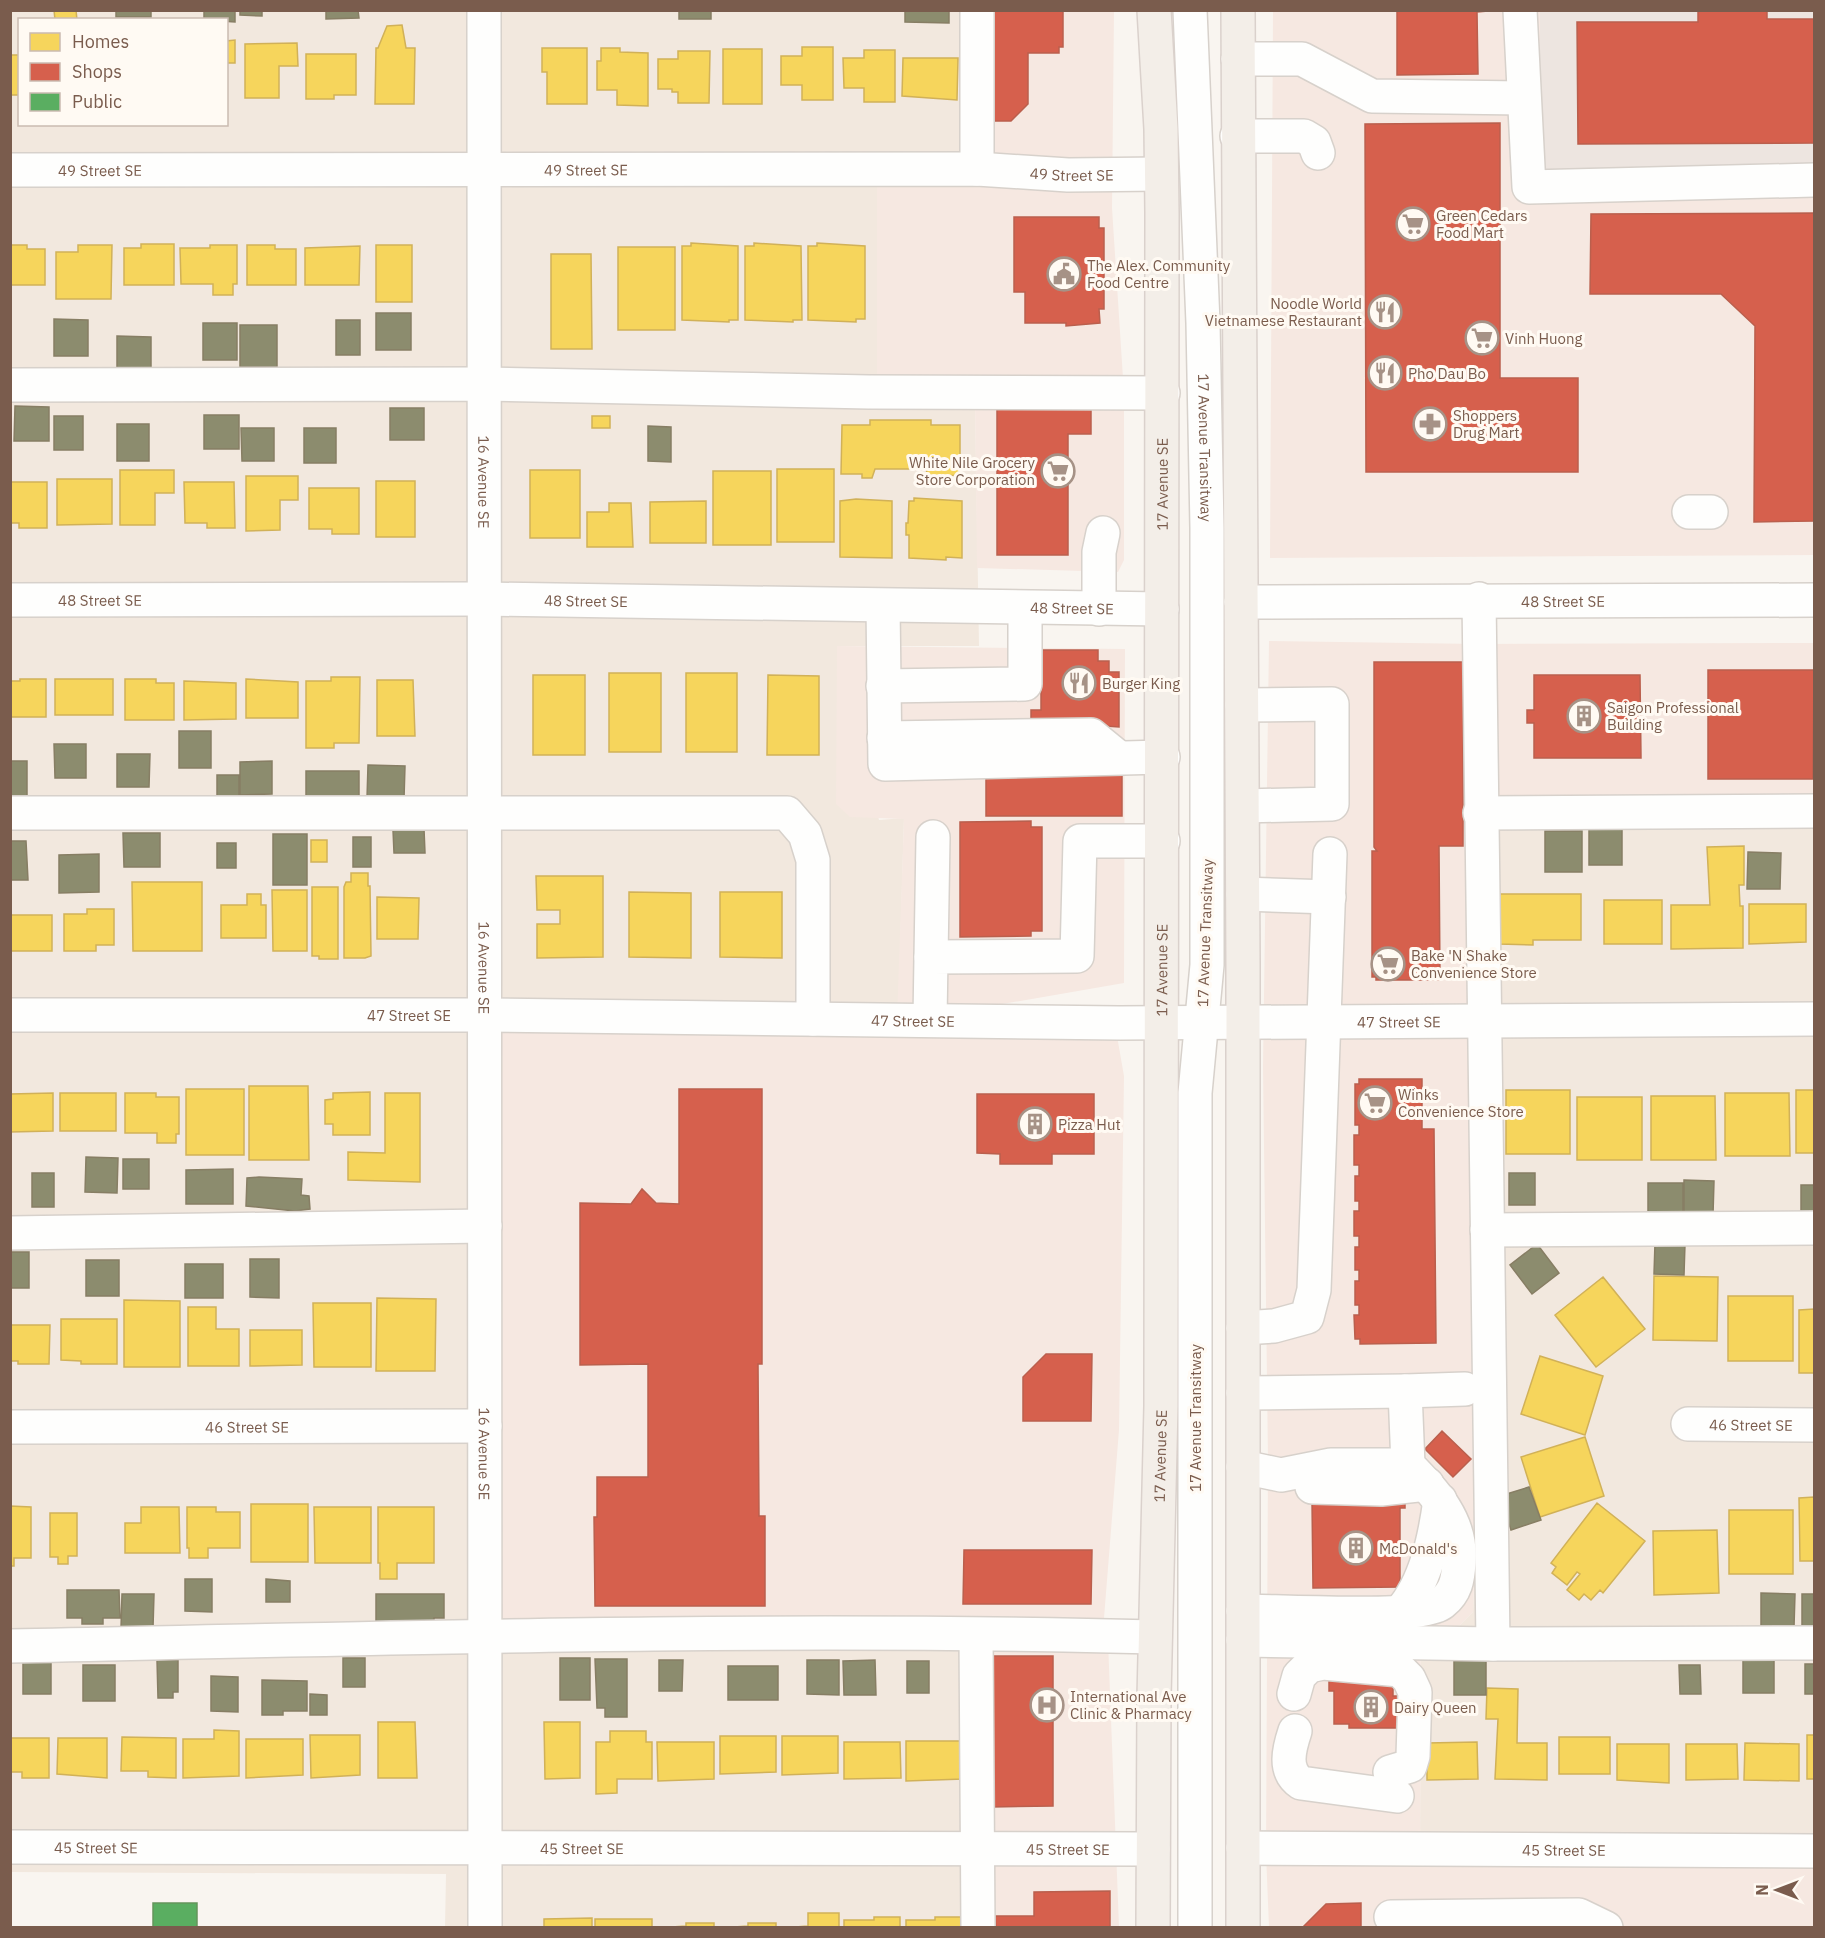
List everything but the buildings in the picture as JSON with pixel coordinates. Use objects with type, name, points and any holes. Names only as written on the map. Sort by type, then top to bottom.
[{"type":"main road","name":"17 Avenue SE","points":[[1153,1928],[1155,1637],[1161,1454],[1162,841],[1161,174],[1154,10]]},
{"type":"main road","points":[[1238,10],[1243,806],[1243,1928]]},
{"type":"street","name":"16 Avenue SE","points":[[484,10],[485,1928]]},
{"type":"street","points":[[977,10],[977,169]]},
{"type":"street","name":"17 Avenue Transitway","points":[[1190,10],[1206,408],[1208,965],[1194,1093],[1195,1928]]},
{"type":"street","points":[[1520,10],[1529,187],[1815,180]]},
{"type":"street","points":[[1238,59],[1302,59],[1372,96],[1523,98]]},
{"type":"street","points":[[1237,136],[1304,136],[1314,142],[1318,153]]},
{"type":"street","name":"49 Street SE","points":[[10,170],[977,169],[1068,175],[1161,174]]},
{"type":"street","points":[[10,385],[484,384],[869,392],[1162,393]]},
{"type":"street","points":[[1099,609],[1099,552],[1103,533]]},
{"type":"street","name":"48 Street SE","points":[[10,600],[484,599],[1162,609]]},
{"type":"street","points":[[1479,599],[1480,813],[1493,1644]]},
{"type":"street","name":"48 Street SE","points":[[1241,602],[1479,599],[1815,600]]},
{"type":"street","points":[[883,606],[885,764],[1162,757]]},
{"type":"street","points":[[883,686],[1024,684],[1024,608]]},
{"type":"street","points":[[1242,705],[1332,704],[1332,804],[1243,806]]},
{"type":"street","points":[[1480,813],[1815,811]]},
{"type":"street","points":[[10,813],[787,813],[806,834],[813,860],[813,1019]]},
{"type":"street","points":[[930,1020],[933,837]]},
{"type":"street","points":[[932,957],[1077,956],[1080,842],[1162,841]]},
{"type":"street","points":[[1243,1328],[1274,1326],[1307,1317],[1312,1299],[1330,854]]},
{"type":"street","points":[[1243,894],[1329,897]]},
{"type":"street","name":"47 Street SE","points":[[10,1015],[484,1016],[1161,1022],[1483,1018],[1815,1019]]},
{"type":"street","points":[[10,1233],[485,1226]]},
{"type":"street","points":[[1487,1230],[1815,1228]]},
{"type":"street","points":[[1243,1393],[1465,1389]]},
{"type":"street","points":[[1243,1625],[1405,1606],[1427,1610],[1441,1604],[1453,1592],[1458,1579],[1457,1537],[1428,1494],[1405,1391]]},
{"type":"street","name":"46 Street SE","points":[[1688,1424],[1815,1425]]},
{"type":"street","name":"46 Street SE","points":[[10,1427],[485,1426]]},
{"type":"street","points":[[1243,1467],[1281,1475],[1302,1486],[1413,1488],[1428,1494]]},
{"type":"street","points":[[1243,1625],[1493,1644],[1815,1643]]},
{"type":"street","points":[[976,1635],[978,1928]]},
{"type":"street","points":[[10,1646],[485,1636],[1155,1637]]},
{"type":"street","points":[[1294,1694],[1299,1676],[1309,1666],[1400,1670],[1409,1679],[1414,1692],[1413,1756],[1410,1766],[1394,1784],[1302,1783],[1293,1777],[1289,1765],[1288,1750],[1295,1731]]},
{"type":"street","name":"45 Street SE","points":[[10,1847],[1153,1849]]},
{"type":"street","name":"45 Street SE","points":[[1243,1848],[1815,1851]]},
{"type":"street","points":[[1391,1917],[1579,1915],[1606,1928]]},
{"type":"shaded area","points":[[11,11],[977,11],[975,402],[979,646],[838,646],[879,820],[904,818],[898,1019],[988,1635],[989,1927],[445,1927],[446,1874],[11,1872]]},
{"type":"shaded area","points":[[977,11],[1114,11],[1112,208],[1123,378],[877,384],[877,169],[977,169]]},
{"type":"shaded area","points":[[1273,11],[1540,11],[1540,121],[1814,188],[1814,555],[1270,558]]},
{"type":"shaded area","points":[[1540,11],[1814,11],[1814,188],[1540,190]]},
{"type":"shaded area","points":[[975,401],[1124,401],[1124,560],[1118,572],[977,568]]},
{"type":"shaded area","points":[[1269,641],[1479,644],[1814,643],[1814,811],[1481,813],[1487,1230],[1473,1612],[1454,1631],[1421,1631],[1420,1848],[1814,1851],[1814,1927],[1269,1927],[1266,1854],[1268,1460],[1263,1067]]},
{"type":"shaded area","points":[[837,646],[1125,649],[1124,983],[916,1019],[1117,1036],[1124,1076],[1119,1430],[1104,1618],[992,1634],[1108,1641],[1119,1927],[989,1927],[988,1635],[485,1636],[484,1016],[897,1019],[904,819],[850,817],[836,804]]},
{"type":"shaded area","points":[[1814,811],[1814,1851],[1420,1849],[1421,1631],[1454,1631],[1473,1612],[1487,1230],[1480,813]]},
{"type":"place","name":"Green Cedars Food Mart","points":[[1413,224]]},
{"type":"place","name":"The Alex. Community Food Centre","points":[[1064,274]]},
{"type":"place","name":"Noodle World Vietnamese Restaurant","points":[[1385,312]]},
{"type":"place","name":"Vinh Huong","points":[[1482,338]]},
{"type":"place","name":"Pho Dau Bo","points":[[1385,373]]},
{"type":"place","name":"Shoppers Drug Mart","points":[[1430,424]]},
{"type":"place","name":"White Nile Grocery Store Corporation","points":[[1058,471]]},
{"type":"place","name":"Burger King","points":[[1079,683]]},
{"type":"place","name":"Saigon Professional Building","points":[[1584,716]]},
{"type":"place","name":"Bake 'N Shake Convenience Store","points":[[1388,964]]},
{"type":"place","name":"Winks Convenience Store","points":[[1375,1103]]},
{"type":"place","name":"Pizza Hut","points":[[1035,1124]]},
{"type":"place","name":"McDonald's","points":[[1356,1548]]},
{"type":"place","name":"International Ave Clinic & Pharmacy","points":[[1047,1705]]},
{"type":"place","name":"Dairy Queen","points":[[1371,1707]]}]
